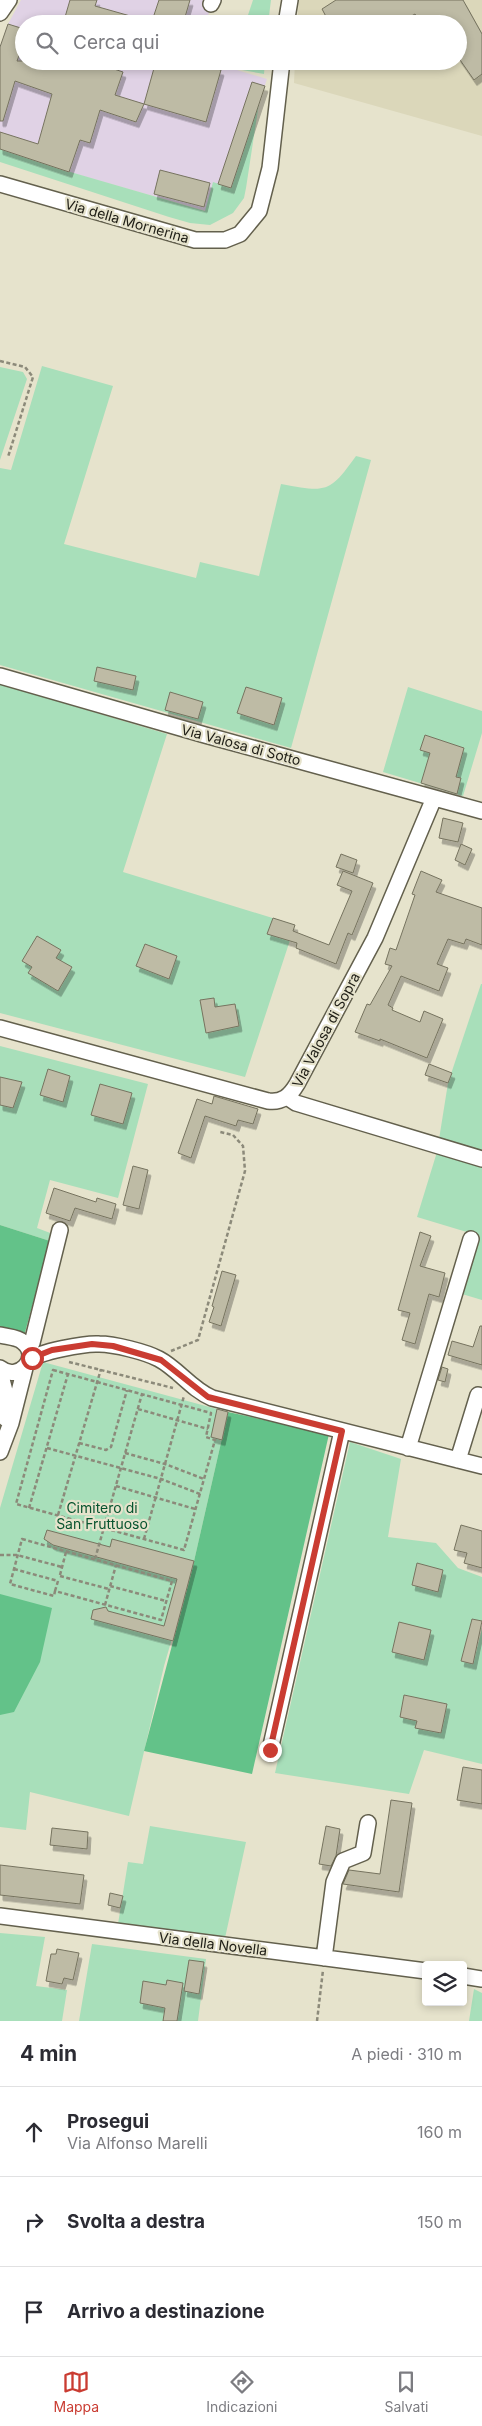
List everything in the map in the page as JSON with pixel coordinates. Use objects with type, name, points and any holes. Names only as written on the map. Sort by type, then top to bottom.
[{"type":"street","points":[[0,13],[9,0]]},
{"type":"street","points":[[288,15],[290,0]]},
{"type":"street","name":"Via della Mornerina","points":[[0,184],[195,240],[225,240],[240,234],[250,224],[263,200],[270,168],[281,70]]},
{"type":"street","name":"Via Valosa di Sotto","points":[[0,676],[205,736],[482,811]]},
{"type":"street","name":"Via Valosa di Sopra","points":[[0,1028],[268,1101],[274,1102],[287,1097],[297,1084],[375,938],[434,798]]},
{"type":"street","points":[[287,1097],[296,1102],[482,1158]]},
{"type":"street","points":[[22,1341],[60,1230]]},
{"type":"street","points":[[408,1448],[471,1239]]},
{"type":"street","points":[[0,1335],[60,1354]]},
{"type":"street","points":[[0,1343],[7,1339],[22,1341],[28,1349],[27,1364],[11,1423],[2,1445]]},
{"type":"street","points":[[0,1368],[13,1373],[27,1364],[101,1344],[158,1358],[202,1393],[215,1399],[482,1466]]},
{"type":"street","points":[[0,1372],[6,1400],[2,1445]]},
{"type":"street","points":[[458,1460],[478,1395],[482,1396]]},
{"type":"street","points":[[270,1750],[342,1431]]},
{"type":"street","points":[[324,1958],[334,1882],[343,1861],[363,1853],[368,1823]]},
{"type":"street","name":"Via della Novella","points":[[0,1916],[422,1970]]},
{"type":"street","points":[[467,1976],[482,1978]]},
{"type":"path","points":[[0,361],[26,367],[33,377],[8,458]]},
{"type":"path","points":[[158,1358],[177,1347],[198,1340],[204,1321],[245,1171],[243,1146],[232,1135],[220,1132]]},
{"type":"path","points":[[60,1354],[101,1369],[176,1389]]},
{"type":"path","points":[[58,1515],[101,1369]]},
{"type":"path","points":[[53,1370],[97,1382],[211,1413],[206,1437],[215,1440],[184,1550],[16,1504],[53,1370]]},
{"type":"path","points":[[29,1508],[68,1374]]},
{"type":"path","points":[[79,1443],[106,1450],[110,1447],[127,1390]]},
{"type":"path","points":[[144,1539],[186,1392],[198,1402],[202,1393]]},
{"type":"path","points":[[94,1559],[142,1394]]},
{"type":"path","points":[[138,1408],[208,1429]]},
{"type":"path","points":[[47,1448],[161,1479],[200,1494]]},
{"type":"path","points":[[125,1453],[165,1464],[204,1479]]},
{"type":"path","points":[[116,1486],[195,1509]]},
{"type":"path","points":[[55,1591],[160,1620],[172,1581],[22,1539],[10,1584],[54,1596],[55,1591],[58,1581],[60,1576],[66,1552]]},
{"type":"path","points":[[0,1555],[18,1555],[62,1567]]},
{"type":"path","points":[[105,1605],[116,1565]]},
{"type":"path","points":[[14,1569],[58,1581]]},
{"type":"path","points":[[60,1576],[166,1601]]},
{"type":"path","points":[[317,2021],[324,1958]]},
{"type":"shaded area","points":[[21,0],[207,0],[211,7],[208,15],[15,15],[15,70],[237,70],[267,79],[231,188],[206,211],[69,172],[0,149],[0,47],[8,24]]},
{"type":"shaded area","points":[[299,0],[482,0],[482,136],[294,83],[295,70],[467,70],[467,15],[298,15]]},
{"type":"green space","points":[[253,0],[271,0],[269,15],[248,15]]},
{"type":"green space","points":[[242,70],[264,70],[264,74]]},
{"type":"green space","points":[[259,103],[244,198],[233,213],[210,225],[190,223],[169,217],[0,162],[0,149],[67,171],[205,211],[213,182],[231,188]]},
{"type":"green space","points":[[42,366],[113,386],[64,544],[196,578],[200,562],[259,576],[281,484],[317,489],[325,487],[339,478],[356,456],[371,460],[291,748],[0,665],[0,468],[11,470]]},
{"type":"green space","points":[[0,367],[23,372],[27,379],[0,460]]},
{"type":"green space","points":[[0,684],[167,734],[123,872],[295,925],[245,1077],[0,1013]]},
{"type":"green space","points":[[408,687],[482,711],[482,733],[463,796],[383,772]]},
{"type":"green space","points":[[481,984],[482,1300],[462,1294],[480,1236],[417,1217],[437,1152],[448,1083]]},
{"type":"green space","points":[[0,1046],[148,1084],[118,1198],[50,1180],[37,1228],[53,1234],[50,1241],[0,1225]]},
{"type":"green space","points":[[0,1225],[50,1241],[24,1336],[0,1331]]},
{"type":"green space","name":"Cimitero di San Fruttuoso","points":[[43,1362],[228,1412],[192,1570],[164,1666],[129,1816],[30,1792],[26,1830],[0,1827],[0,1508]]},
{"type":"green space","points":[[228,1412],[329,1434],[252,1774],[144,1751],[192,1570]]},
{"type":"green space","points":[[350,1442],[401,1459],[388,1537],[436,1543],[458,1568],[482,1577],[482,1621],[472,1619],[461,1661],[473,1664],[482,1629],[482,1764],[424,1750],[409,1794],[275,1773]],"holes":[[[418,1564],[437,1592],[412,1585]],[[399,1622],[431,1630],[424,1659]],[[404,1695],[447,1704],[441,1733],[416,1728],[417,1721],[400,1717]]]},
{"type":"green space","points":[[0,1594],[52,1608],[40,1662],[14,1712],[0,1715]]},
{"type":"green space","points":[[150,1826],[246,1842],[225,1938],[118,1924],[128,1862],[143,1864]]},
{"type":"green space","points":[[0,1933],[45,1937],[36,1986],[67,1990],[62,2021],[0,2021]]},
{"type":"green space","points":[[92,1944],[206,1959],[198,2021],[79,2021]]},
{"type":"green space","points":[[474,1989],[482,1993],[482,2021],[469,2021]]},
{"type":"building","points":[[70,0],[97,0],[95,6],[127,15],[66,15]]},
{"type":"building","points":[[159,0],[190,0],[186,15],[154,15]]},
{"type":"building","points":[[336,0],[463,0],[482,34],[482,74],[474,80],[467,70],[467,15],[325,15],[322,9]]},
{"type":"building","points":[[8,24],[15,26],[15,70],[117,70],[123,72],[115,95],[144,104],[136,122],[100,110],[90,143],[80,140],[69,172],[0,149],[0,132],[38,144],[52,94],[15,81],[3,121],[0,121],[0,47]]},
{"type":"building","points":[[153,70],[221,70],[206,122],[144,104]]},
{"type":"building","points":[[252,82],[265,86],[231,188],[218,184]]},
{"type":"building","points":[[160,170],[210,183],[204,207],[154,194]]},
{"type":"building","points":[[97,667],[136,676],[133,690],[94,681]]},
{"type":"building","points":[[246,687],[282,698],[274,725],[237,713]]},
{"type":"building","points":[[170,692],[203,702],[198,719],[165,710]]},
{"type":"building","points":[[425,735],[464,748],[456,777],[461,778],[457,794],[421,783],[430,753],[420,750]]},
{"type":"building","points":[[443,818],[463,823],[458,842],[439,838]]},
{"type":"building","points":[[461,844],[472,849],[465,865],[455,860]]},
{"type":"building","points":[[341,854],[357,860],[353,873],[336,867]]},
{"type":"building","points":[[343,871],[373,883],[352,935],[348,933],[336,964],[296,948],[297,943],[267,934],[273,918],[295,925],[293,931],[329,945],[352,891],[337,885]]},
{"type":"building","points":[[421,871],[442,880],[436,892],[482,908],[482,945],[466,939],[464,944],[448,939],[437,964],[448,968],[439,991],[401,976],[388,1005],[393,1008],[392,1010],[420,1022],[424,1011],[443,1019],[427,1058],[380,1039],[380,1041],[355,1032],[367,1004],[370,1005],[392,966],[385,964],[390,948],[396,950],[415,895],[412,894]]},
{"type":"building","points":[[37,936],[61,950],[56,958],[72,967],[58,991],[28,973],[32,967],[22,961]]},
{"type":"building","points":[[145,944],[177,956],[169,979],[136,966]]},
{"type":"building","points":[[214,998],[215,1007],[235,1004],[239,1026],[206,1033],[200,1000]]},
{"type":"building","points":[[429,1064],[452,1073],[448,1083],[425,1075]]},
{"type":"building","points":[[48,1069],[70,1076],[63,1102],[40,1095]]},
{"type":"building","points":[[0,1077],[22,1082],[13,1108],[0,1105]]},
{"type":"building","points":[[100,1084],[132,1093],[123,1124],[91,1115]]},
{"type":"building","points":[[214,1096],[258,1109],[253,1124],[238,1120],[236,1126],[205,1116],[191,1158],[178,1153],[197,1099],[212,1104]]},
{"type":"building","points":[[133,1166],[148,1170],[139,1209],[123,1205]]},
{"type":"building","points":[[54,1188],[96,1202],[97,1198],[116,1204],[112,1219],[75,1208],[70,1221],[46,1213]]},
{"type":"building","points":[[420,1232],[431,1236],[420,1266],[445,1273],[439,1297],[429,1294],[415,1344],[402,1340],[410,1313],[398,1310]]},
{"type":"building","points":[[222,1271],[236,1275],[221,1326],[209,1322]]},
{"type":"building","points":[[480,1326],[482,1326],[482,1365],[448,1355],[452,1341],[473,1347]]},
{"type":"building","points":[[442,1367],[448,1369],[445,1382],[438,1380]]},
{"type":"building","points":[[217,1409],[228,1412],[222,1440],[211,1437]]},
{"type":"building","points":[[461,1525],[482,1531],[482,1568],[464,1563],[467,1553],[454,1550]]},
{"type":"building","points":[[47,1530],[110,1547],[112,1539],[194,1561],[173,1641],[91,1619],[93,1610],[106,1607],[108,1611],[164,1626],[177,1579],[53,1545],[44,1539]]},
{"type":"building","points":[[417,1563],[443,1570],[438,1592],[412,1585]]},
{"type":"building","points":[[472,1619],[482,1621],[473,1664],[461,1661]]},
{"type":"building","points":[[399,1622],[431,1630],[424,1660],[392,1652]]},
{"type":"building","points":[[404,1695],[447,1704],[441,1733],[415,1728],[417,1721],[400,1717]]},
{"type":"building","points":[[463,1767],[482,1770],[482,1804],[457,1800]]},
{"type":"building","points":[[391,1800],[412,1803],[399,1892],[343,1884],[349,1870],[380,1874]]},
{"type":"building","points":[[326,1826],[340,1829],[336,1856],[331,1866],[319,1864]]},
{"type":"building","points":[[52,1828],[88,1832],[87,1849],[50,1845]]},
{"type":"building","points":[[0,1865],[84,1875],[80,1904],[0,1895]]},
{"type":"building","points":[[110,1893],[123,1896],[120,1908],[108,1905]]},
{"type":"building","points":[[57,1949],[79,1953],[73,1980],[64,1978],[62,1984],[46,1981],[51,1954],[56,1954]]},
{"type":"building","points":[[189,1960],[204,1962],[199,1994],[184,1991]]},
{"type":"building","points":[[167,1980],[183,1983],[177,2021],[163,2021],[165,2008],[140,2003],[143,1981],[166,1985]]},
{"type":"route","points":[[32,1358],[52,1350],[63,1350],[92,1344],[113,1346],[161,1360],[208,1397],[342,1431],[270,1750]]}]
